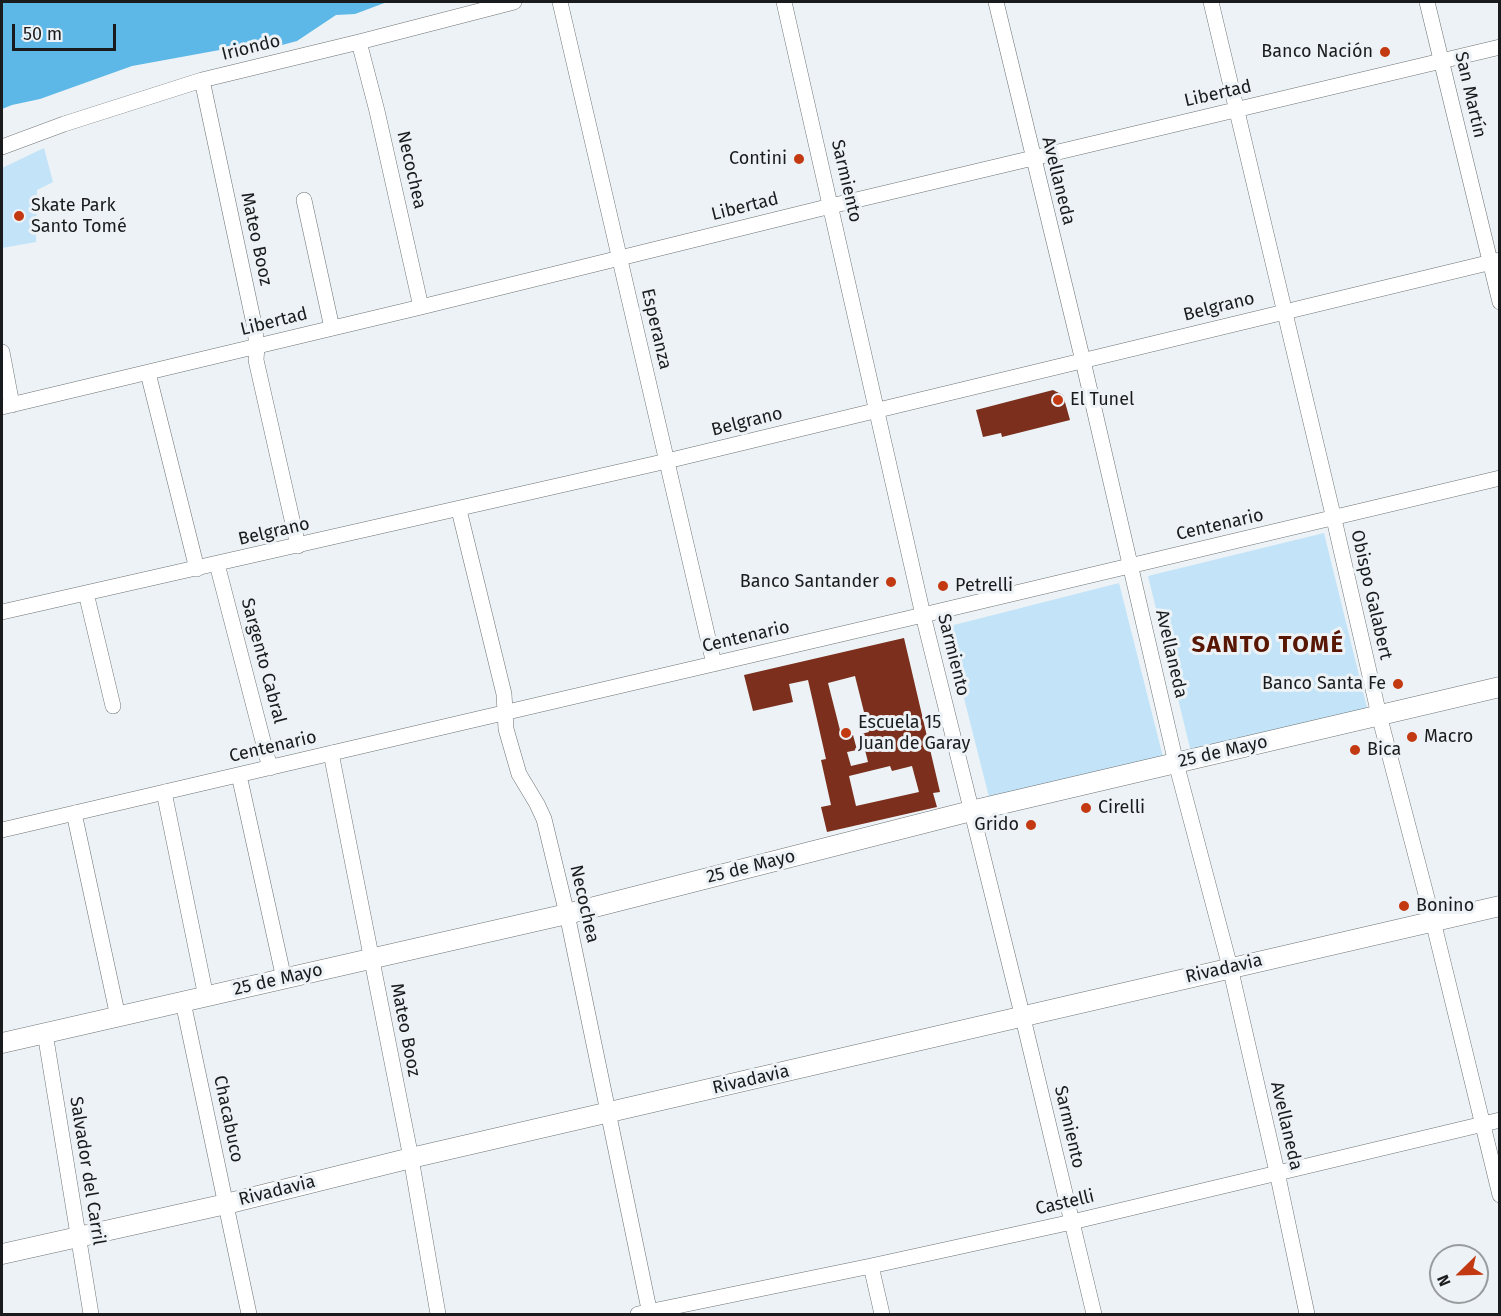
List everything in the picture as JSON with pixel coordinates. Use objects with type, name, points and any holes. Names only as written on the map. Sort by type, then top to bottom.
[{"type":"main road","name":"25 de Mayo","points":[[2,1043],[567,914],[971,811],[1500,687]]},
{"type":"main road","name":"Rivadavia","points":[[2,1254],[226,1204],[411,1158],[1500,906]]},
{"type":"street","name":"Iriondo","points":[[2,147],[41,131],[202,80],[514,2]]},
{"type":"street","name":"Esperanza","points":[[560,2],[714,664]]},
{"type":"street","name":"Sarmiento","points":[[784,2],[923,615],[1094,1314]]},
{"type":"street","name":"Avellaneda","points":[[996,2],[1083,361],[1176,763],[1230,968],[1307,1314]]},
{"type":"street","name":"Obispo Galabert","points":[[1211,2],[1379,715],[1433,921],[1500,1195]]},
{"type":"street","name":"San Martín","points":[[1427,2],[1495,261],[1500,303]]},
{"type":"street","name":"Necochea","points":[[359,42],[377,111],[421,307]]},
{"type":"street","name":"Libertad","points":[[7,406],[831,206],[1500,47]]},
{"type":"street","name":"Mateo Booz","points":[[202,80],[252,312],[257,346],[256,360],[298,546]]},
{"type":"street","points":[[304,200],[332,328]]},
{"type":"street","name":"Belgrano","points":[[3,607],[86,593],[459,510],[1495,261]]},
{"type":"street","points":[[2,351],[7,406]]},
{"type":"street","points":[[148,373],[196,569]]},
{"type":"street","name":"Centenario","points":[[2,830],[1334,519],[1500,478]]},
{"type":"street","name":"Necochea","points":[[459,510],[504,694],[506,729],[519,774],[544,819],[567,914],[646,1314]]},
{"type":"street","name":"Sargento Cabral","points":[[218,564],[270,768]]},
{"type":"street","points":[[86,593],[114,706]]},
{"type":"street","name":"Mateo Booz","points":[[331,753],[411,1158],[438,1314]]},
{"type":"street","points":[[239,775],[284,979]]},
{"type":"street","points":[[164,792],[206,997]]},
{"type":"street","points":[[74,813],[118,1017]]},
{"type":"street","name":"Chacabuco","points":[[183,1002],[249,1314]]},
{"type":"street","name":"Salvador del Carril","points":[[45,1033],[91,1314]]},
{"type":"street","name":"Castelli","points":[[646,1314],[1072,1222],[1500,1119]]},
{"type":"street","points":[[871,1266],[882,1314]]},
{"type":"shaded area","name":"Skate Park Santo Tomé","points":[[44,148],[53,182],[37,190],[36,242],[2,248],[2,168]]},
{"type":"shaded area","points":[[1324,533],[1367,708],[1191,752],[1148,576]]},
{"type":"shaded area","points":[[1119,583],[1163,757],[990,801],[946,627]]},
{"type":"water","points":[[2,2],[387,2],[355,14],[336,15],[297,41],[282,45],[236,47],[132,66],[40,99],[2,109]]},
{"type":"building","points":[[1053,390],[1063,395],[1070,420],[1002,437],[1001,433],[983,437],[976,410]]},
{"type":"building","points":[[904,638],[940,792],[933,793],[937,807],[827,832],[821,807],[831,805],[821,760],[826,759],[808,680],[789,684],[793,702],[753,711],[744,675]],"holes":[[[855,676],[869,732],[861,734],[868,762],[851,766],[847,752],[857,750],[853,735],[842,738],[828,683]],[[890,766],[892,771],[912,766],[919,792],[856,806],[849,776]]]},
{"type":"place","name":"Banco Nación","points":[[1385,52]]},
{"type":"place","name":"Contini","points":[[799,159]]},
{"type":"place","name":"Skate Park Santo Tomé","points":[[19,216]]},
{"type":"place","name":"El Tunel","points":[[1058,400]]},
{"type":"place","name":"Banco Santander","points":[[891,582]]},
{"type":"place","name":"Petrelli","points":[[943,586]]},
{"type":"place","name":"Banco Santa Fe","points":[[1398,684]]},
{"type":"place","name":"Escuela 15 Juan de Garay","points":[[846,733]]},
{"type":"place","name":"Macro","points":[[1412,737]]},
{"type":"place","name":"Bica","points":[[1355,750]]},
{"type":"place","name":"Cirelli","points":[[1086,808]]},
{"type":"place","name":"Grido","points":[[1031,825]]},
{"type":"place","name":"Bonino","points":[[1404,906]]},
{"type":"district","name":"SANTO TOMÉ","points":[[1268,645]]}]
